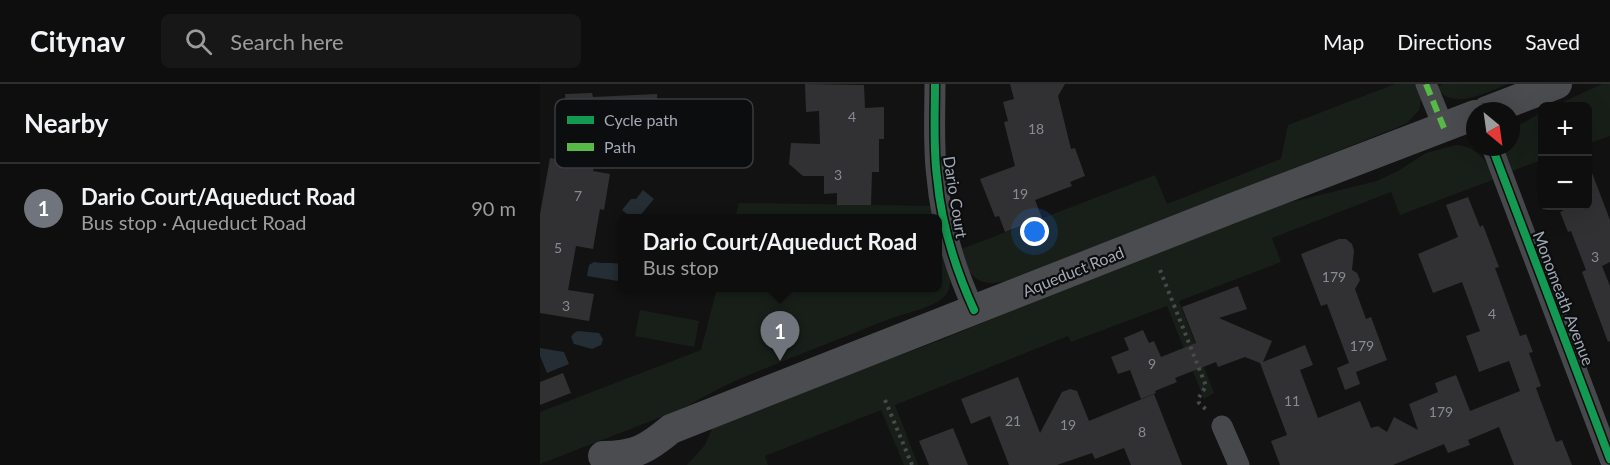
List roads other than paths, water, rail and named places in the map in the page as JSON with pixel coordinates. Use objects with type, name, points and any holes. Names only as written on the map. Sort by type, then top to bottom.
[{"type":"main road","points":[[1510,102],[1557,84]]},
{"type":"main road","name":"Aqueduct Road","points":[[591,460],[625,456],[654,444],[671,429],[1466,119]]},
{"type":"street","name":"Dario Court","points":[[935,84],[936,177],[941,206],[952,252],[974,310]]},
{"type":"street","points":[[1426,84],[1444,128]]},
{"type":"street","name":"Monomeath Avenue","points":[[1495,156],[1610,459]]},
{"type":"street","points":[[1222,426],[1239,465]]},
{"type":"place","name":"Dario Court/Aqueduct Road","points":[[780,361]]}]
